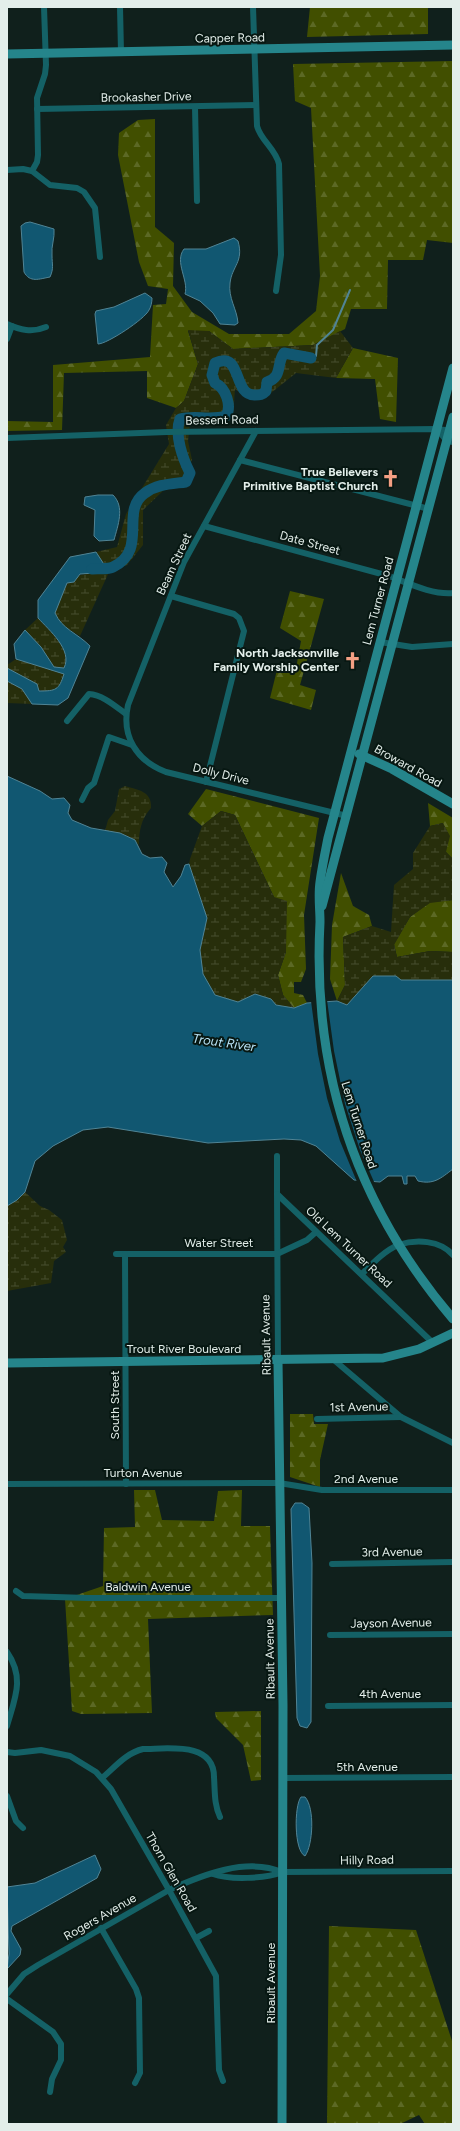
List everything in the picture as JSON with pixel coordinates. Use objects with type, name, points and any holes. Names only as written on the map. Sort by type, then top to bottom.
[{"type":"street","points":[[32,172],[37,162],[38,155],[36,109],[38,90],[45,74],[44,7]]},
{"type":"street","points":[[120,7],[121,52]]},
{"type":"street","points":[[253,7],[256,105],[259,133],[274,152],[279,164],[282,255],[276,291]]},
{"type":"street","name":"Capper Road","points":[[7,54],[453,45]]},
{"type":"street","name":"Brookasher Drive","points":[[36,109],[256,105]]},
{"type":"street","points":[[195,107],[197,201]]},
{"type":"street","points":[[7,170],[23,169],[32,172],[50,185],[77,188],[84,192],[95,208],[100,257]]},
{"type":"street","points":[[7,339],[9,325],[27,330],[38,330],[46,327]]},
{"type":"street","name":"Lem Turner Road","points":[[453,368],[335,813],[320,884],[318,988],[324,1044],[330,1076],[343,1124],[369,1190],[398,1246],[433,1295],[453,1319]]},
{"type":"street","name":"Lem Turner Road","points":[[320,913],[429,509],[450,441],[453,417]]},
{"type":"street","points":[[437,429],[450,441]]},
{"type":"street","name":"Bessent Road","points":[[7,438],[167,432],[451,430]]},
{"type":"street","name":"Beam Street","points":[[126,714],[184,562],[256,431]]},
{"type":"street","points":[[240,460],[416,507],[429,509]]},
{"type":"street","name":"Date Street","points":[[204,526],[397,579],[441,593],[453,594]]},
{"type":"street","points":[[171,596],[234,614],[239,618],[244,631],[206,782]]},
{"type":"street","points":[[380,642],[412,647],[453,644]]},
{"type":"street","points":[[67,721],[89,694],[106,700],[126,714]]},
{"type":"street","name":"Dolly Drive","points":[[126,714],[127,731],[132,745],[143,759],[153,767],[206,782],[347,816]]},
{"type":"street","points":[[82,800],[88,788],[94,783],[110,737],[132,745]]},
{"type":"street","name":"Broward Road","points":[[351,752],[392,769],[453,804]]},
{"type":"street","points":[[277,1156],[277,1194]]},
{"type":"street","name":"Old Lem Turner Road","points":[[277,1194],[433,1343]]},
{"type":"street","name":"Ribault Avenue","points":[[277,1194],[282,1778],[282,2124]]},
{"type":"street","name":"Water Street","points":[[116,1254],[277,1254],[307,1240],[316,1232]]},
{"type":"street","points":[[362,1274],[378,1258],[398,1246],[432,1242],[446,1248],[453,1255]]},
{"type":"street","name":"South Street","points":[[125,1254],[126,1484]]},
{"type":"street","name":"Trout River Boulevard","points":[[7,1363],[278,1361],[383,1358],[402,1354],[433,1343],[453,1333]]},
{"type":"street","points":[[334,1360],[401,1417],[453,1443]]},
{"type":"street","name":"1st Avenue","points":[[317,1418],[401,1417]]},
{"type":"street","name":"Turton Avenue","points":[[7,1484],[280,1483]]},
{"type":"street","name":"2nd Avenue","points":[[280,1483],[322,1490],[453,1490]]},
{"type":"street","name":"3rd Avenue","points":[[332,1564],[453,1562]]},
{"type":"street","name":"Baldwin Avenue","points":[[16,1591],[23,1596],[88,1598],[281,1598]]},
{"type":"street","name":"Jayson Avenue","points":[[330,1635],[453,1634]]},
{"type":"street","points":[[7,1652],[16,1668],[18,1683],[7,1726]]},
{"type":"street","name":"4th Avenue","points":[[328,1706],[453,1705]]},
{"type":"street","points":[[102,1778],[128,1755],[135,1751],[143,1749],[195,1750],[209,1760],[212,1767],[215,1807],[220,1817]]},
{"type":"street","name":"Thorn Glen Road","points":[[7,1752],[54,1751],[84,1763],[102,1778],[111,1789],[216,1976],[218,2070],[223,2081]]},
{"type":"street","name":"5th Avenue","points":[[282,1778],[453,1777]]},
{"type":"street","points":[[7,1796],[16,1821],[23,1828]]},
{"type":"street","name":"Rogers Avenue","points":[[7,1994],[24,1974],[38,1965],[169,1890],[192,1879],[213,1874],[225,1868],[272,1868],[282,1872]]},
{"type":"street","name":"Hilly Road","points":[[282,1872],[453,1871]]},
{"type":"street","points":[[102,1928],[136,1989],[139,1998],[140,2073],[135,2083]]},
{"type":"street","points":[[196,1938],[209,1931]]},
{"type":"street","points":[[7,1999],[53,2032],[61,2044],[62,2060],[52,2079],[50,2092]]},
{"type":"green space","points":[[310,7],[428,7],[428,34],[307,37]]},
{"type":"green space","points":[[453,61],[453,243],[427,240],[423,260],[388,260],[387,309],[351,309],[345,329],[313,345],[233,349],[209,331],[188,331],[198,364],[184,401],[176,408],[147,398],[147,371],[64,373],[62,430],[7,431],[7,421],[53,422],[53,365],[150,357],[153,305],[166,304],[168,289],[148,286],[139,262],[118,155],[119,133],[138,120],[155,119],[155,227],[174,243],[173,286],[192,312],[229,334],[289,334],[316,311],[320,276],[311,108],[295,101],[293,64]]},
{"type":"green space","points":[[188,330],[209,331],[233,349],[313,345],[340,331],[353,348],[336,378],[296,373],[266,397],[249,399],[235,389],[233,416],[221,424],[190,423],[188,441],[192,460],[190,464],[193,479],[186,486],[165,489],[143,510],[143,545],[127,565],[109,572],[80,636],[60,624],[55,613],[64,591],[72,579],[85,574],[108,572],[96,552],[117,547],[126,514],[169,444],[166,425],[176,408],[184,401],[198,364]]},
{"type":"green space","points":[[353,348],[398,358],[396,422],[380,419],[375,379],[336,378]]},
{"type":"green space","points":[[290,591],[324,599],[300,685],[316,690],[311,710],[270,698],[277,670],[295,674],[301,641],[280,628]]},
{"type":"green space","points":[[38,618],[63,648],[66,662],[64,669],[54,667],[41,647],[25,630]]},
{"type":"green space","points":[[16,659],[65,674],[60,685],[55,690],[48,692],[41,690],[25,682],[7,668],[7,665]]},
{"type":"green space","points":[[7,681],[22,689],[32,704],[7,703]]},
{"type":"green space","points":[[125,786],[143,792],[147,795],[151,802],[151,808],[141,825],[139,845],[128,837],[105,831],[108,820],[115,811],[119,789]]},
{"type":"green space","points":[[206,789],[319,818],[304,915],[306,969],[301,982],[294,982],[294,993],[303,995],[307,1003],[294,1008],[283,995],[278,975],[286,952],[274,897],[235,815],[221,811],[202,826],[188,814]]},
{"type":"green space","points":[[428,803],[453,818],[453,859],[446,852],[443,823],[430,826]]},
{"type":"green space","points":[[221,811],[235,815],[274,897],[287,901],[286,952],[278,975],[283,995],[294,1008],[276,1005],[271,999],[255,994],[238,1002],[215,995],[203,974],[200,950],[207,918],[189,864],[202,826]]},
{"type":"green space","points":[[443,823],[450,836],[446,852],[453,859],[453,900],[430,903],[410,917],[394,945],[397,957],[430,951],[453,952],[453,980],[401,980],[396,976],[373,976],[347,1005],[337,1001],[345,985],[343,937],[372,926],[391,932],[394,885],[413,869],[413,853],[430,826]]},
{"type":"green space","points":[[341,873],[353,906],[369,915],[372,926],[343,937],[345,985],[337,1001],[330,979],[332,925]]},
{"type":"green space","points":[[453,900],[453,952],[430,951],[397,957],[394,944],[410,917],[430,902]]},
{"type":"green space","points":[[25,1192],[40,1206],[49,1210],[62,1220],[67,1240],[63,1247],[66,1252],[54,1261],[51,1283],[7,1291],[7,1206],[17,1200]]},
{"type":"green space","points":[[290,1414],[313,1414],[314,1424],[328,1424],[320,1460],[320,1487],[290,1477]]},
{"type":"green space","points":[[134,1490],[155,1490],[162,1520],[214,1521],[218,1491],[242,1490],[241,1526],[270,1526],[273,1615],[148,1619],[152,1713],[81,1714],[72,1711],[65,1599],[103,1586],[104,1528],[135,1527]]},
{"type":"green space","points":[[261,1711],[261,1780],[251,1781],[243,1745],[216,1718],[215,1712]]},
{"type":"green space","points":[[329,1926],[416,1930],[453,2044],[453,2124],[425,2124],[419,2115],[400,2124],[327,2124]]},
{"type":"water","points":[[30,222],[54,229],[52,269],[50,277],[32,279],[29,278],[24,272],[21,226]]},
{"type":"water","points":[[234,238],[238,241],[240,254],[231,277],[230,294],[238,323],[235,325],[220,324],[213,313],[200,301],[185,294],[186,289],[180,260],[184,249],[206,249]]},
{"type":"water","points":[[145,293],[152,298],[152,303],[146,314],[117,336],[98,344],[96,311],[114,307]]},
{"type":"water","points":[[113,495],[119,505],[120,516],[114,540],[99,541],[94,536],[95,510],[84,505],[85,497]]},
{"type":"water","points":[[96,552],[109,572],[80,574],[74,582],[67,583],[55,613],[66,627],[90,646],[68,698],[58,705],[32,704],[22,689],[7,681],[7,668],[37,684],[39,691],[49,691],[56,688],[64,674],[16,659],[14,644],[25,630],[41,647],[54,667],[64,668],[66,661],[63,647],[38,618],[38,600],[70,557]]},
{"type":"water","name":"Trout River","points":[[7,776],[40,791],[52,799],[64,798],[70,805],[68,813],[72,820],[91,828],[120,833],[135,840],[142,854],[150,858],[162,857],[167,863],[164,872],[173,887],[181,876],[185,865],[189,864],[207,918],[200,950],[203,974],[215,995],[238,1002],[255,994],[271,999],[276,1005],[294,1008],[307,1003],[337,1001],[347,1005],[373,976],[396,976],[401,980],[453,980],[453,1169],[441,1178],[429,1182],[418,1181],[415,1176],[407,1176],[407,1184],[404,1184],[402,1176],[388,1176],[380,1182],[354,1180],[316,1146],[301,1140],[284,1139],[208,1143],[108,1127],[83,1130],[53,1146],[35,1161],[25,1192],[17,1200],[7,1206]]},
{"type":"water","points":[[295,1503],[302,1503],[309,1508],[312,1563],[311,1722],[307,1728],[300,1726],[297,1718],[291,1509]]},
{"type":"water","points":[[301,1797],[305,1797],[308,1802],[312,1818],[310,1844],[305,1856],[301,1852],[299,1846],[296,1828],[297,1809]]},
{"type":"water","points":[[95,1855],[101,1869],[97,1878],[12,1926],[11,1931],[21,1949],[20,1955],[7,1969],[9,1954],[7,1887],[35,1883]]},
{"type":"pier","points":[[327,1000],[334,1051],[345,1104],[360,1150],[375,1184],[357,1182],[340,1141],[327,1098],[318,1054],[311,1001]]},
{"type":"waterway","points":[[311,358],[316,356],[317,345],[333,330],[350,290]]},
{"type":"waterway","points":[[92,569],[111,568],[124,560],[130,551],[134,510],[138,501],[145,493],[159,486],[186,482],[190,473],[180,447],[178,432],[180,419],[215,418],[226,416],[228,412],[227,398],[219,385],[215,383],[212,375],[215,363],[224,361],[230,363],[234,368],[243,389],[248,393],[258,395],[266,391],[267,382],[272,380],[277,374],[284,353],[311,358]]},
{"type":"place","name":"True Believers Primitive Baptist Church","points":[[391,479]]},
{"type":"place","name":"North Jacksonville Family Worship Center","points":[[352,660]]}]
